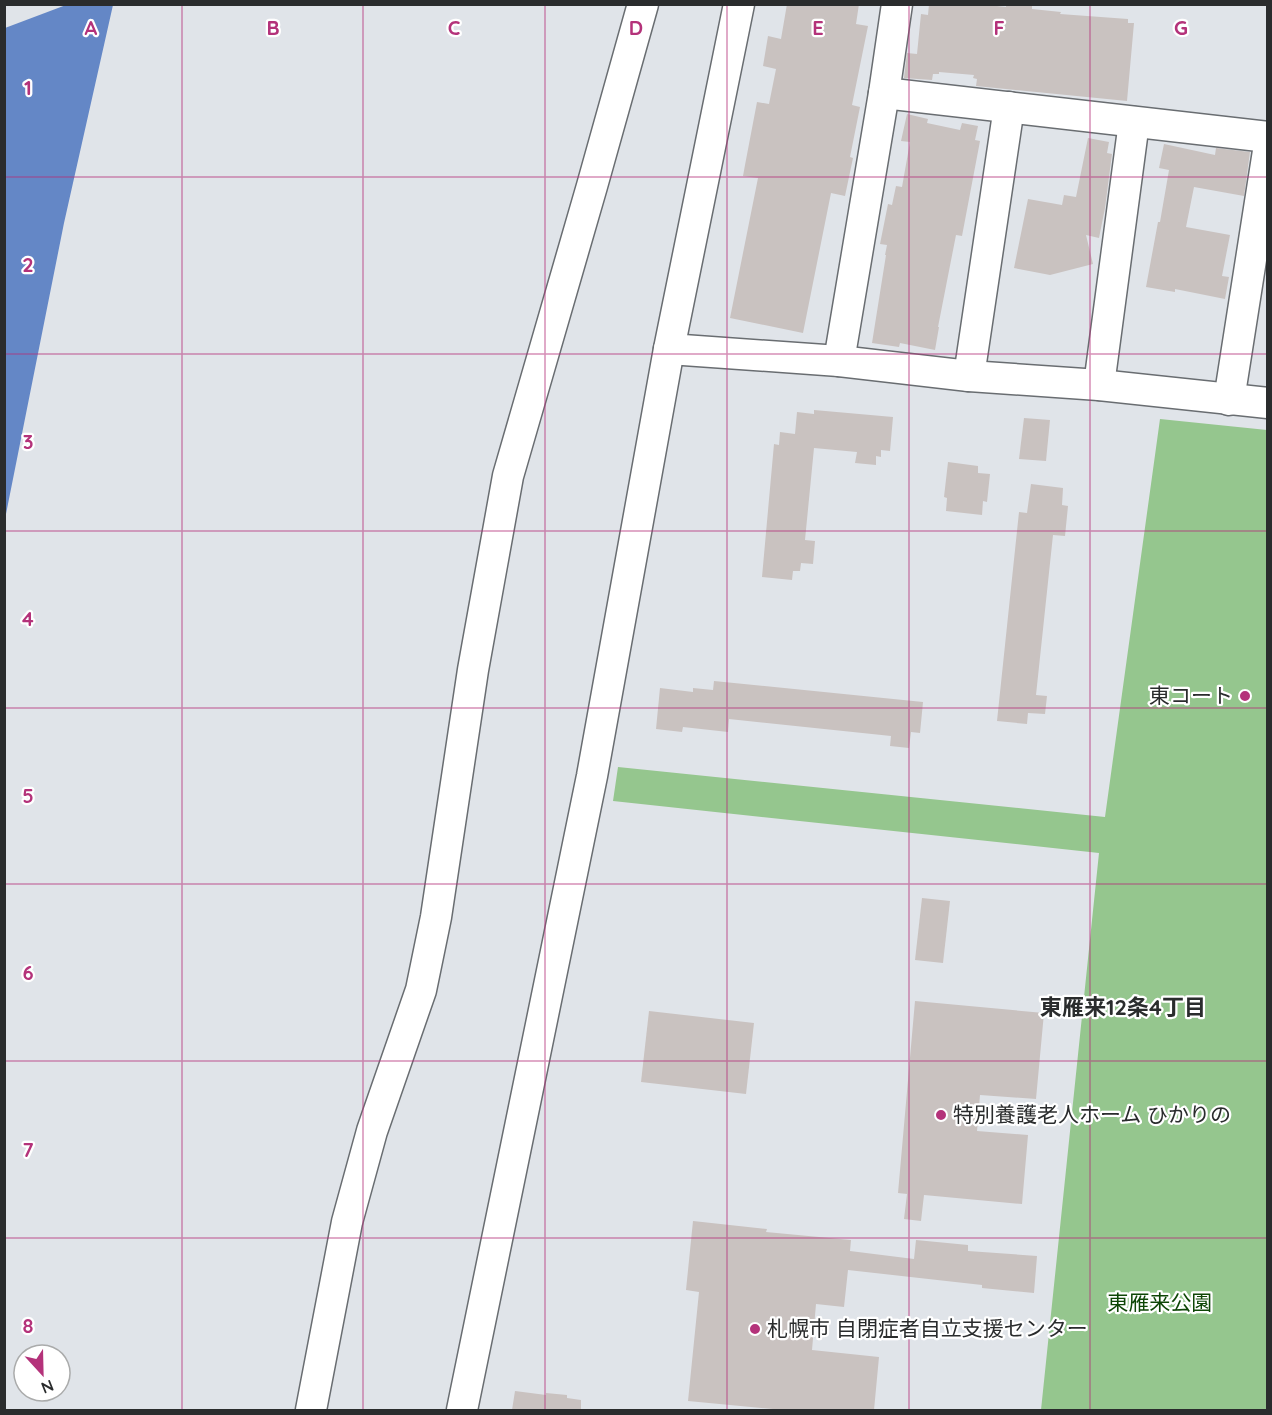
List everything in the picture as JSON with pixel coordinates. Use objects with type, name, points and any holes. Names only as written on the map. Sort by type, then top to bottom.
[{"type":"street","points":[[310,1410],[346,1222],[372,1131],[422,990],[436,917],[473,670],[507,476],[643,4]]},
{"type":"street","points":[[462,1410],[592,776],[669,349],[740,4]]},
{"type":"street","points":[[839,361],[897,4]]},
{"type":"street","points":[[884,93],[1268,137]]},
{"type":"street","points":[[969,376],[1009,107]]},
{"type":"street","points":[[1100,385],[1134,122]]},
{"type":"street","points":[[1229,400],[1268,151]]},
{"type":"street","points":[[669,349],[839,361],[969,376],[1100,385],[1268,403]]},
{"type":"green space","name":"東雁来公園","points":[[1160,419],[1267,430],[1267,1410],[1041,1410],[1099,853],[613,801],[618,767],[1105,817]]},
{"type":"water","points":[[5,5],[113,5],[64,223],[5,519]]},
{"type":"pier","points":[[5,4],[66,4],[66,5],[5,28]]},
{"type":"building","points":[[787,4],[859,4],[856,24],[868,26],[852,105],[860,107],[845,196],[831,193],[803,333],[730,318],[758,178],[743,176],[745,165],[757,102],[769,104],[776,69],[763,66],[768,36],[781,39]]},
{"type":"building","points":[[929,4],[979,4],[1006,7],[1006,4],[1032,4],[1032,9],[1061,12],[1060,14],[1128,19],[1128,23],[1134,23],[1127,101],[976,86],[977,79],[973,78],[974,75],[939,72],[939,74],[933,74],[932,80],[904,78],[907,53],[917,54],[921,14],[928,15]]},
{"type":"building","points":[[907,114],[928,119],[927,123],[960,130],[962,123],[978,126],[975,140],[980,141],[962,236],[956,235],[935,350],[900,343],[899,347],[872,343],[887,245],[880,244],[888,204],[892,205],[896,186],[902,187],[910,142],[901,141]]},
{"type":"building","points":[[1088,138],[1109,142],[1107,153],[1112,154],[1099,238],[1086,235],[1093,264],[1050,275],[1014,268],[1028,199],[1062,205],[1064,195],[1076,197]]},
{"type":"building","points":[[1164,144],[1215,155],[1216,148],[1250,152],[1244,196],[1194,187],[1186,227],[1230,235],[1222,276],[1229,277],[1225,299],[1175,289],[1175,292],[1146,287],[1169,170],[1159,168]]},
{"type":"building","points":[[814,410],[893,417],[890,451],[881,450],[881,457],[876,456],[876,465],[855,463],[857,452],[814,448],[805,540],[815,541],[813,564],[801,563],[800,571],[793,571],[792,580],[762,577],[774,444],[779,445],[780,432],[795,434],[797,412],[814,414]]},
{"type":"building","points":[[1024,418],[1050,420],[1046,461],[1019,459]]},
{"type":"building","points":[[948,462],[978,466],[978,473],[990,474],[987,502],[983,501],[982,515],[946,511],[947,498],[944,497]]},
{"type":"building","points":[[1031,484],[1063,488],[1062,505],[1068,506],[1065,536],[1053,535],[1036,695],[1047,696],[1045,714],[1028,713],[1027,724],[997,721],[1019,512],[1027,513]]},
{"type":"building","points":[[714,681],[923,702],[920,733],[911,732],[909,748],[890,746],[891,736],[729,719],[728,732],[683,727],[682,732],[656,729],[660,688],[693,692],[693,688],[713,690]]},
{"type":"building","points":[[922,898],[950,901],[943,963],[915,960]]},
{"type":"building","name":"特別養護老人ホーム ひかりの","points":[[915,1001],[1044,1013],[1036,1099],[980,1095],[977,1131],[1028,1135],[1022,1204],[924,1195],[921,1221],[904,1219],[907,1194],[898,1193]]},
{"type":"building","points":[[649,1011],[754,1023],[746,1094],[641,1082]]},
{"type":"building","name":"札幌市 自閉症者自立支援センター","points":[[693,1221],[767,1229],[766,1232],[851,1240],[850,1251],[914,1259],[916,1240],[968,1245],[968,1251],[1037,1256],[1034,1293],[848,1270],[844,1307],[816,1304],[812,1350],[879,1357],[874,1410],[784,1410],[688,1401],[699,1292],[686,1290]]},
{"type":"building","points":[[515,1391],[567,1395],[567,1398],[581,1400],[581,1410],[512,1410]]},
{"type":"place","name":"東コート","points":[[1245,696]]},
{"type":"place","name":"特別養護老人ホーム ひかりの","points":[[941,1115]]},
{"type":"place","name":"札幌市 自閉症者自立支援センター","points":[[755,1329]]},
{"type":"district","name":"東雁来12条4丁目","points":[[1123,1007]]}]
